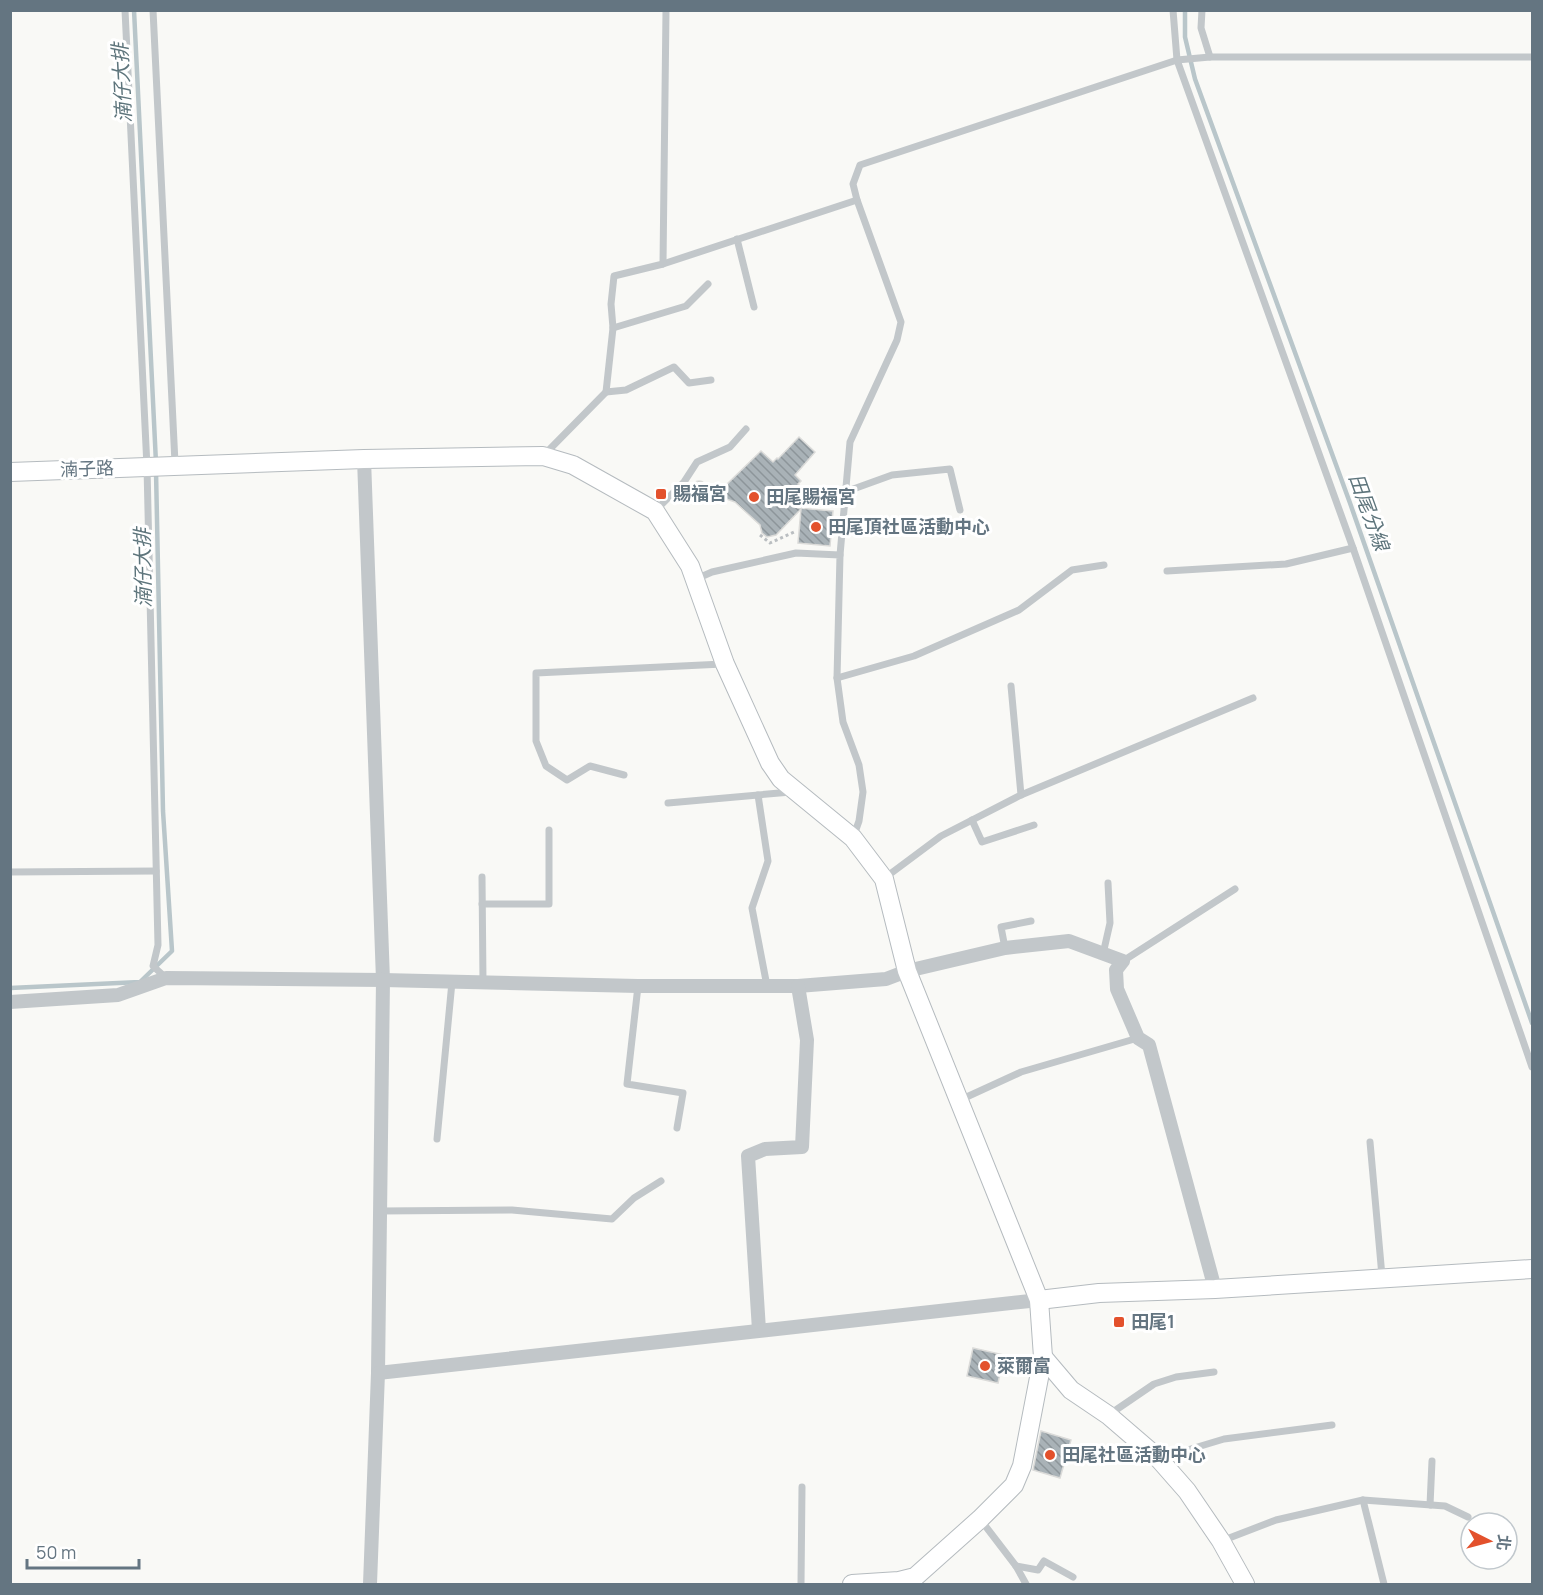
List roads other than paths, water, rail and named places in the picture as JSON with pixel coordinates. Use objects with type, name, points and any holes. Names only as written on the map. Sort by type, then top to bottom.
[{"type":"street","name":"湳子路","points":[[10,472],[364,459],[543,456],[573,465],[655,511]]},
{"type":"street","points":[[364,459],[383,980],[378,1373],[370,1584]]},
{"type":"street","points":[[655,511],[694,568],[725,664],[770,763],[781,779],[795,792],[853,838],[884,879],[907,971],[1039,1300],[1043,1357],[1023,1466],[1014,1485],[980,1520],[915,1577],[899,1581],[852,1584]]},
{"type":"street","points":[[10,1002],[118,995],[166,978],[638,986],[798,986],[886,979],[907,971],[1005,948],[1069,941],[1123,961],[1116,970],[1117,989],[1138,1038],[1149,1045],[1215,1289]]},
{"type":"street","points":[[759,1330],[748,1156],[765,1149],[802,1147],[807,1040],[798,986]]},
{"type":"street","points":[[378,1373],[1099,1293],[1215,1289],[1533,1269]]},
{"type":"street","points":[[1043,1357],[1071,1390],[1108,1415],[1158,1458],[1187,1491],[1221,1541],[1245,1584]]},
{"type":"lane","points":[[125,10],[158,466]]},
{"type":"lane","points":[[153,10],[158,466],[156,871],[158,945],[153,966],[166,978]]},
{"type":"lane","points":[[663,264],[666,10]]},
{"type":"lane","points":[[1173,10],[1177,60],[1353,548],[1533,1067]]},
{"type":"lane","points":[[1202,10],[1201,28],[1210,57]]},
{"type":"lane","points":[[853,838],[859,821],[863,792],[859,765],[843,722],[837,678],[840,555],[845,492],[850,442],[897,340],[901,322],[857,200],[853,184],[860,165],[1177,60],[1210,57],[1533,57]]},
{"type":"lane","points":[[543,456],[606,392],[613,328],[610,304],[614,276],[663,264],[857,200]]},
{"type":"lane","points":[[737,239],[754,307]]},
{"type":"lane","points":[[613,328],[686,306],[708,284]]},
{"type":"lane","points":[[606,392],[626,390],[674,368],[689,383],[711,380]]},
{"type":"lane","points":[[655,511],[684,482],[697,462],[730,447],[746,429]]},
{"type":"lane","points":[[845,492],[892,474],[950,469],[960,510]]},
{"type":"lane","points":[[1167,571],[1286,564],[1353,548]]},
{"type":"lane","points":[[694,568],[712,572],[796,553],[840,555]]},
{"type":"lane","points":[[837,678],[914,656],[1019,610],[1072,570],[1104,565]]},
{"type":"lane","points":[[624,775],[590,766],[567,780],[546,766],[536,741],[536,673],[725,664]]},
{"type":"lane","points":[[1011,686],[1021,795]]},
{"type":"lane","points":[[884,879],[941,836],[1021,795],[1253,698]]},
{"type":"lane","points":[[668,803],[795,792]]},
{"type":"lane","points":[[758,795],[768,861],[752,908],[767,986]]},
{"type":"lane","points":[[972,820],[982,842],[1034,825]]},
{"type":"lane","points":[[482,904],[549,904],[549,830]]},
{"type":"lane","points":[[10,872],[156,871]]},
{"type":"lane","points":[[482,877],[483,982]]},
{"type":"lane","points":[[1103,954],[1110,923],[1108,884]]},
{"type":"lane","points":[[1123,961],[1235,889]]},
{"type":"lane","points":[[1005,948],[1001,927],[1031,921]]},
{"type":"lane","points":[[437,1139],[452,982]]},
{"type":"lane","points":[[638,986],[627,1084],[683,1093],[677,1128]]},
{"type":"lane","points":[[959,1100],[1021,1072],[1138,1038]]},
{"type":"lane","points":[[1370,1142],[1383,1279]]},
{"type":"lane","points":[[380,1211],[512,1210],[612,1219],[634,1198],[661,1181]]},
{"type":"lane","points":[[1108,1415],[1154,1384],[1176,1377],[1214,1372]]},
{"type":"lane","points":[[1158,1458],[1224,1439],[1332,1425]]},
{"type":"lane","points":[[1430,1505],[1432,1461]]},
{"type":"lane","points":[[801,1584],[802,1487]]},
{"type":"lane","points":[[1221,1541],[1276,1520],[1363,1500],[1445,1506],[1459,1513]]},
{"type":"lane","points":[[1363,1500],[1384,1584]]},
{"type":"lane","points":[[980,1520],[1016,1566],[1026,1584]]},
{"type":"lane","points":[[1016,1566],[1038,1570],[1044,1561],[1073,1577]]},
{"type":"waterway","name":"湳仔大排","points":[[134,10],[156,463]]},
{"type":"waterway","name":"田尾分線","points":[[1185,10],[1185,37],[1195,79],[1350,503],[1532,1023]]},
{"type":"waterway","name":"湳仔大排","points":[[10,988],[140,982],[172,951],[163,811],[156,471]]},
{"type":"place","name":"賜福宮","points":[[661,494]]},
{"type":"place","name":"田尾賜福宮","points":[[754,497]]},
{"type":"place","name":"田尾頂社區活動中心","points":[[816,527]]},
{"type":"place","name":"田尾1","points":[[1119,1322]]},
{"type":"place","name":"萊爾富","points":[[985,1366]]},
{"type":"place","name":"田尾社區活動中心","points":[[1050,1455]]}]
